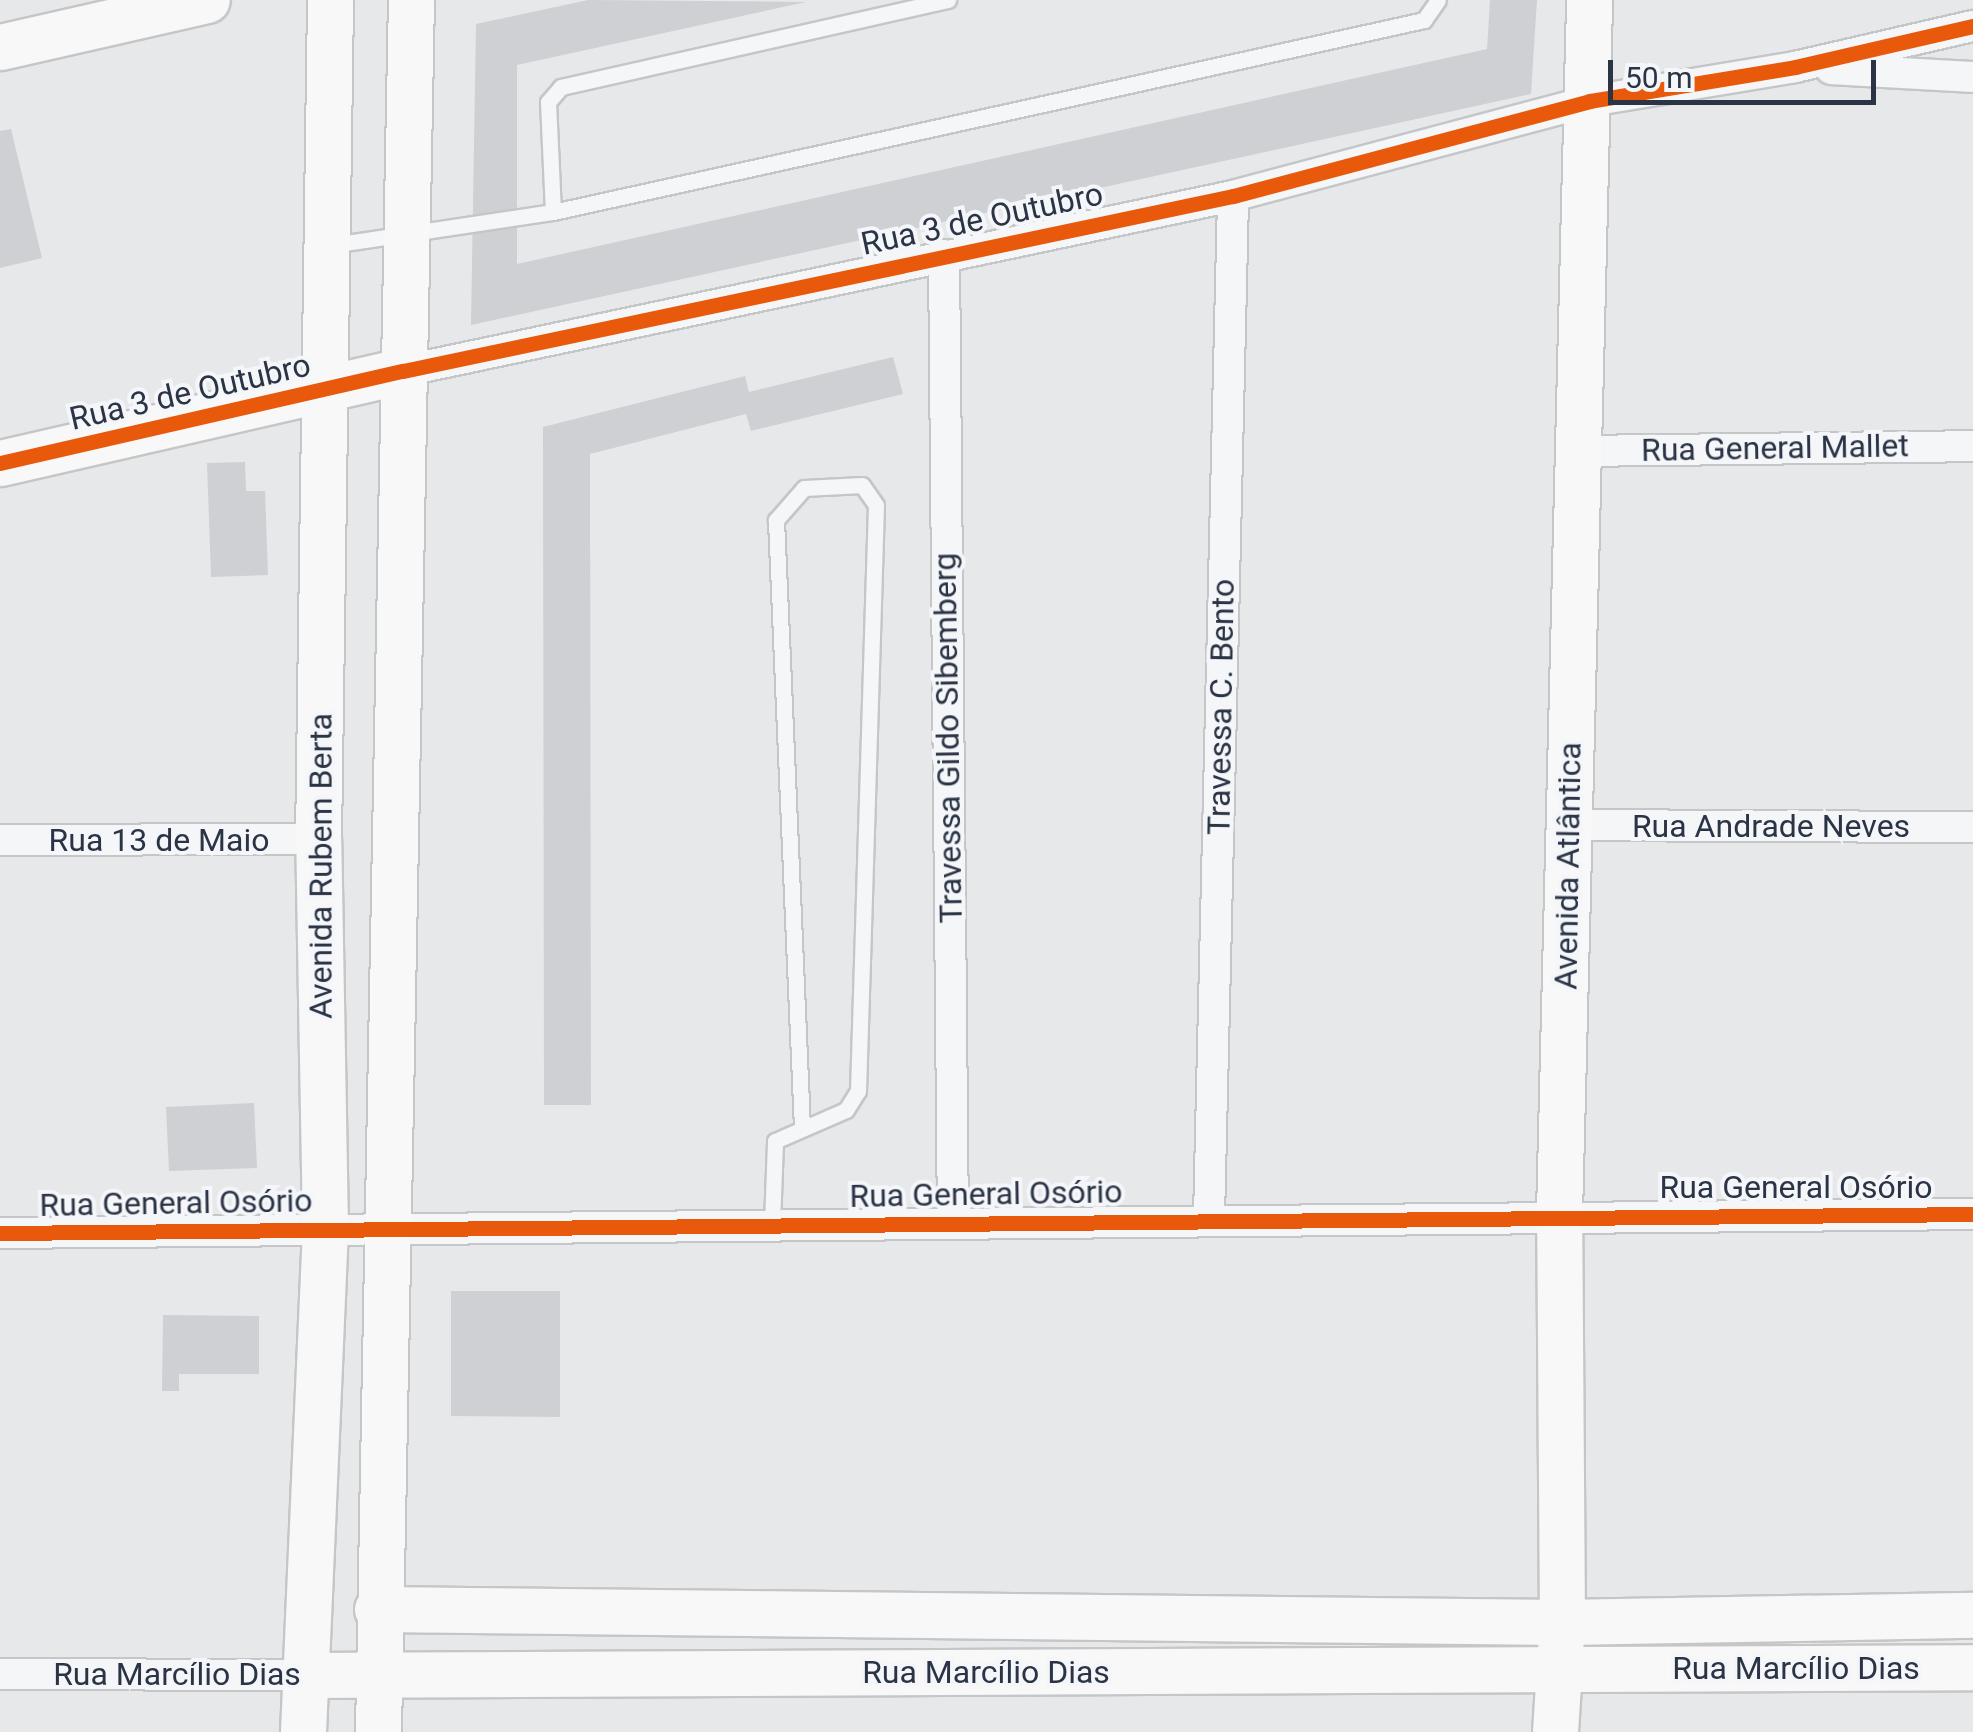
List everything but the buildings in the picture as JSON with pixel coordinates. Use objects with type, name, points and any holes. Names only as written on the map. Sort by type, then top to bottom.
[{"type":"street","points":[[0,47],[207,0]]},
{"type":"street","name":"Avenida Rubem Berta","points":[[303,1732],[325,1228],[318,839],[330,0]]},
{"type":"street","points":[[378,1732],[377,1608],[389,1228],[411,0]]},
{"type":"street","name":"Avenida Atlântica","points":[[1555,1732],[1562,1622],[1559,1214],[1590,101],[1589,0]]},
{"type":"street","name":"Rua 3 de Outubro","points":[[0,464],[402,371],[1233,196],[1590,101],[1795,67],[1973,26]]},
{"type":"street","points":[[1795,67],[1973,77]]},
{"type":"street","name":"Travessa C. Bento","points":[[1209,1218],[1233,196]]},
{"type":"street","name":"Travessa Gildo Sibemberg","points":[[944,254],[953,1222]]},
{"type":"street","name":"Rua General Mallet","points":[[1578,451],[1973,446]]},
{"type":"street","name":"Rua Andrade Neves","points":[[1570,825],[1973,827]]},
{"type":"street","name":"Rua 13 de Maio","points":[[0,840],[318,839]]},
{"type":"street","name":"Rua General Osório","points":[[0,1233],[1559,1214],[1973,1214]]},
{"type":"street","name":"Rua Marcílio Dias","points":[[377,1608],[1562,1622],[1973,1616]]},
{"type":"street","name":"Rua Marcílio Dias","points":[[0,1674],[1973,1667]]},
{"type":"lane","points":[[553,212],[548,102],[561,87],[948,0]]},
{"type":"lane","points":[[328,246],[553,212],[1424,20],[1438,0]]},
{"type":"lane","points":[[772,1224],[775,1140],[846,1110],[858,1091],[876,505],[862,484],[804,488],[776,520],[802,1128]]},
{"type":"cycle path","points":[[0,463],[403,371],[1233,196],[1590,101],[1795,67],[1973,26]]},
{"type":"cycle path","points":[[0,1233],[1973,1214]]}]
